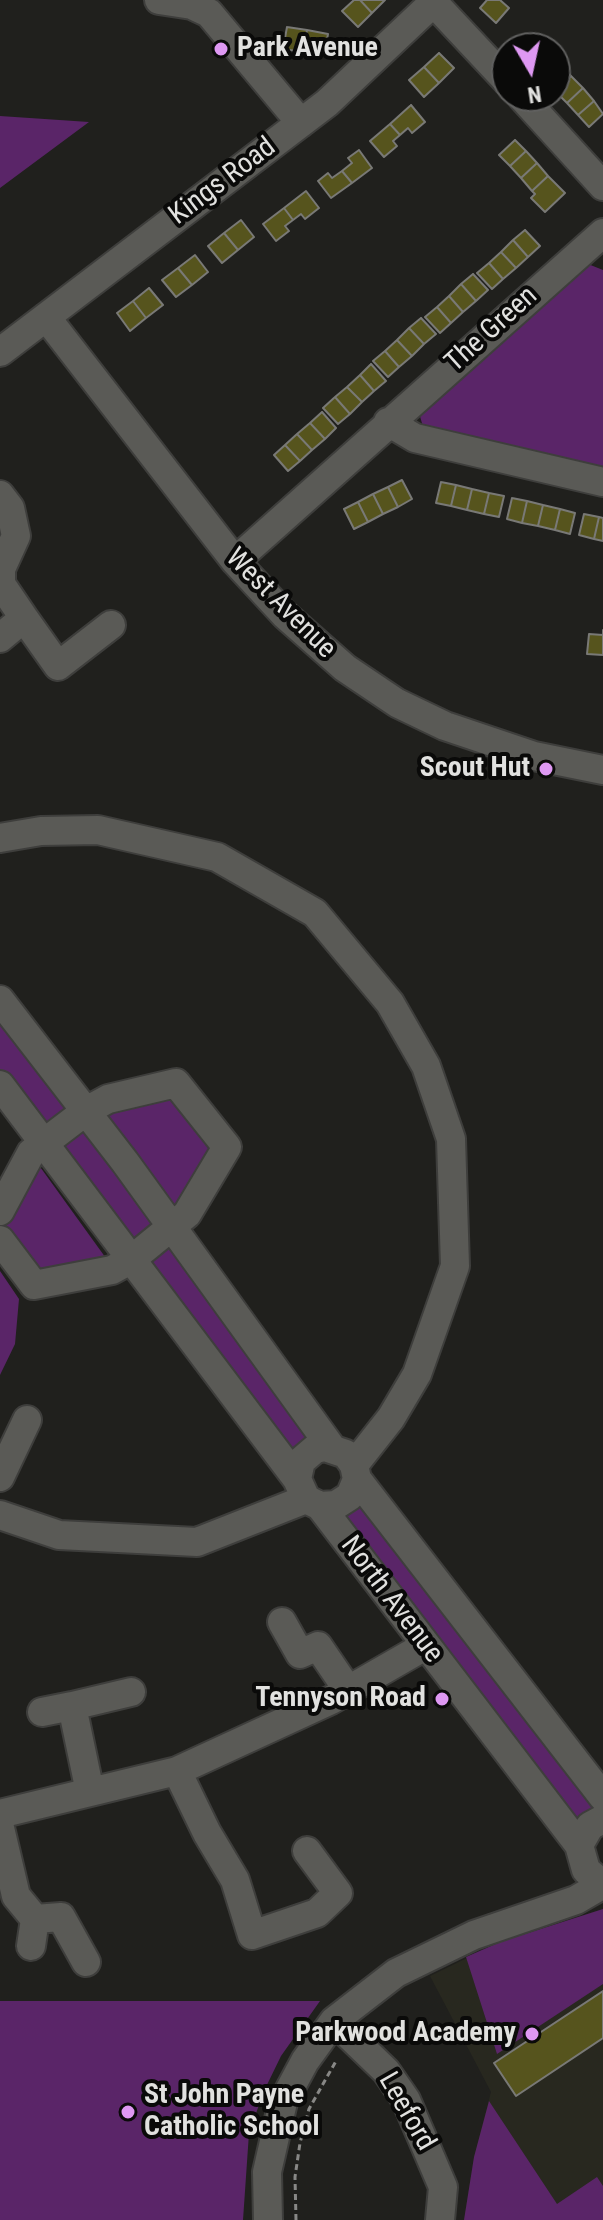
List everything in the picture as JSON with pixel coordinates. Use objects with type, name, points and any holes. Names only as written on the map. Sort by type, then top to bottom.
[{"type":"street","points":[[159,0],[192,2],[209,13],[301,123]]},
{"type":"street","points":[[435,1],[491,63]]},
{"type":"street","name":"Kings Road","points":[[0,352],[301,123],[356,78],[435,1]]},
{"type":"street","points":[[536,112],[603,186]]},
{"type":"street","name":"The Green","points":[[235,561],[388,422],[601,240]]},
{"type":"street","name":"West Avenue","points":[[46,317],[235,561],[317,644],[397,703],[445,726],[508,748],[603,770]]},
{"type":"street","points":[[388,422],[415,438],[603,482]]},
{"type":"street","points":[[0,495],[10,508],[16,536],[1,569],[1,584],[58,666],[111,625]]},
{"type":"street","points":[[0,638],[24,618]]},
{"type":"street","points":[[0,838],[41,831],[98,830],[217,857],[315,913],[390,1003],[419,1054],[451,1139],[455,1266],[417,1374],[355,1472]]},
{"type":"street","name":"North Avenue","points":[[0,1000],[174,1228],[331,1447],[346,1454],[355,1472],[603,1797]]},
{"type":"street","points":[[0,1211],[31,1153],[86,1111],[108,1099],[176,1083],[227,1147],[187,1214],[174,1228],[112,1270],[34,1285],[0,1240]]},
{"type":"street","name":"North Avenue","points":[[0,1085],[308,1494],[579,1845],[586,1870],[603,1885]]},
{"type":"street","points":[[0,1477],[27,1420]]},
{"type":"street","points":[[0,1515],[59,1535],[197,1542],[308,1494],[301,1461],[308,1453],[331,1447]]},
{"type":"street","name":"North Avenue","points":[[308,1494],[344,1501],[355,1472]]},
{"type":"street","points":[[282,1622],[300,1654],[318,1646],[348,1690]]},
{"type":"street","points":[[0,1814],[177,1771],[348,1690],[425,1646]]},
{"type":"street","points":[[42,1712],[131,1692]]},
{"type":"street","points":[[72,1706],[90,1792]]},
{"type":"street","points":[[177,1771],[207,1833],[235,1880],[252,1935],[317,1913],[338,1893],[307,1851]]},
{"type":"street","points":[[579,1845],[590,1826],[603,1819]]},
{"type":"street","points":[[0,1828],[16,1896],[42,1928],[86,1962]]},
{"type":"street","points":[[268,2220],[267,2172],[283,2102],[305,2061],[343,2029],[396,1973],[474,1935],[576,1900],[603,1885]]},
{"type":"street","name":"Leeford","points":[[343,2029],[392,2078],[414,2116],[443,2187],[440,2220]]},
{"type":"path","points":[[296,2220],[295,2177],[309,2109],[343,2029]]},
{"type":"shaded area","points":[[0,116],[89,122],[0,188]]},
{"type":"shaded area","points":[[588,264],[603,270],[603,474],[424,430],[419,413]]},
{"type":"shaded area","points":[[0,1014],[71,1107],[44,1128],[0,1070]]},
{"type":"shaded area","points":[[177,1096],[215,1145],[177,1211],[104,1114]]},
{"type":"shaded area","points":[[86,1129],[157,1223],[132,1241],[61,1148]]},
{"type":"shaded area","points":[[38,1164],[108,1261],[42,1278],[2,1223]]},
{"type":"shaded area","points":[[173,1245],[316,1439],[291,1457],[148,1263]]},
{"type":"shaded area","points":[[0,1271],[19,1299],[15,1344],[0,1375]]},
{"type":"shaded area","points":[[361,1496],[598,1809],[574,1827],[337,1515]]},
{"type":"shaded area","name":"Parkwood Academy","points":[[603,1909],[603,2220],[464,2220],[474,2157],[491,2092],[430,1976],[500,1942]]},
{"type":"shaded area","points":[[603,1909],[603,1984],[497,2054],[466,1957],[500,1942]]},
{"type":"shaded area","name":"St John Payne Catholic School","points":[[0,2001],[320,2001],[281,2056],[249,2133],[243,2220],[0,2220]]},
{"type":"shaded area","points":[[489,2101],[557,2204],[597,2177],[603,2186],[603,2220],[464,2220],[474,2157]]},
{"type":"building","points":[[354,0],[360,0],[372,13],[358,27],[342,11]]},
{"type":"building","points":[[360,0],[385,0],[372,13]]},
{"type":"building","points":[[487,0],[500,0],[509,8],[496,23],[480,8]]},
{"type":"building","points":[[287,27],[307,30],[303,52],[283,49]]},
{"type":"building","points":[[307,30],[328,34],[324,56],[303,52]]},
{"type":"building","points":[[439,53],[454,68],[439,83],[424,67]]},
{"type":"building","points":[[424,67],[439,83],[424,97],[409,80]]},
{"type":"building","points":[[571,76],[583,88],[571,99]]},
{"type":"building","points":[[583,88],[594,101],[578,115],[571,107],[571,99]]},
{"type":"building","points":[[594,101],[603,114],[589,127],[578,115]]},
{"type":"building","points":[[411,105],[425,122],[412,133],[408,128],[400,135],[390,124]]},
{"type":"building","points":[[390,124],[400,135],[393,141],[397,146],[384,157],[370,141]]},
{"type":"building","points":[[515,140],[526,151],[510,166],[499,155]]},
{"type":"building","points":[[359,150],[372,168],[352,183],[342,171],[352,163],[348,158]]},
{"type":"building","points":[[526,151],[537,163],[521,178],[510,166]]},
{"type":"building","points":[[537,163],[548,176],[532,191],[521,178]]},
{"type":"building","points":[[342,171],[352,183],[331,198],[318,181],[328,173],[332,178]]},
{"type":"building","points":[[548,176],[565,193],[545,212],[531,198],[535,194],[532,191]]},
{"type":"building","points":[[306,191],[319,208],[305,219],[301,214],[293,220],[284,208]]},
{"type":"building","points":[[284,208],[293,220],[285,226],[289,231],[276,241],[263,224]]},
{"type":"building","points":[[241,220],[254,237],[238,250],[224,233]]},
{"type":"building","points":[[525,230],[540,246],[528,257],[513,240]]},
{"type":"building","points":[[224,233],[238,250],[222,263],[208,246]]},
{"type":"building","points":[[513,240],[528,257],[516,268],[501,252]]},
{"type":"building","points":[[501,252],[516,268],[503,279],[489,263]]},
{"type":"building","points":[[195,255],[208,272],[192,285],[178,268]]},
{"type":"building","points":[[489,263],[503,279],[492,289],[477,273]]},
{"type":"building","points":[[178,268],[192,285],[176,297],[162,280]]},
{"type":"building","points":[[473,274],[488,290],[476,301],[461,284]]},
{"type":"building","points":[[461,284],[476,301],[463,312],[449,296]]},
{"type":"building","points":[[149,288],[163,305],[146,318],[133,301]]},
{"type":"building","points":[[449,296],[463,312],[451,323],[437,307]]},
{"type":"building","points":[[133,301],[146,318],[130,331],[117,313]]},
{"type":"building","points":[[437,307],[451,323],[440,333],[425,317]]},
{"type":"building","points":[[421,318],[436,334],[424,344],[409,328]]},
{"type":"building","points":[[409,328],[424,344],[412,356],[397,340]]},
{"type":"building","points":[[397,340],[412,356],[399,367],[385,351]]},
{"type":"building","points":[[385,351],[399,367],[388,377],[373,361]]},
{"type":"building","points":[[371,364],[386,381],[374,391],[360,375]]},
{"type":"building","points":[[360,375],[374,391],[362,402],[347,387]]},
{"type":"building","points":[[347,387],[362,402],[350,414],[335,397]]},
{"type":"building","points":[[335,397],[350,414],[338,424],[323,408]]},
{"type":"building","points":[[322,412],[336,428],[325,439],[310,423]]},
{"type":"building","points":[[310,423],[325,439],[312,450],[297,434]]},
{"type":"building","points":[[297,434],[312,450],[300,461],[285,445]]},
{"type":"building","points":[[285,445],[300,461],[288,471],[274,455]]},
{"type":"building","points":[[402,480],[412,499],[398,507],[388,487]]},
{"type":"building","points":[[441,482],[456,485],[451,506],[436,503]]},
{"type":"building","points":[[456,485],[472,489],[467,510],[451,506]]},
{"type":"building","points":[[388,487],[398,507],[383,514],[373,494]]},
{"type":"building","points":[[472,489],[489,493],[484,514],[467,510]]},
{"type":"building","points":[[489,493],[504,496],[499,517],[484,514]]},
{"type":"building","points":[[373,494],[383,514],[368,522],[358,502]]},
{"type":"building","points":[[512,498],[527,501],[522,523],[507,519]]},
{"type":"building","points":[[527,501],[543,505],[538,526],[522,523]]},
{"type":"building","points":[[358,502],[368,522],[354,529],[344,509]]},
{"type":"building","points":[[543,505],[560,509],[555,530],[538,526]]},
{"type":"building","points":[[560,509],[575,513],[570,534],[555,530]]},
{"type":"building","points":[[584,514],[599,517],[594,539],[579,535]]},
{"type":"building","points":[[599,517],[603,518],[603,541],[594,539]]},
{"type":"building","points":[[589,634],[603,635],[603,655],[587,654]]},
{"type":"building","points":[[603,1991],[603,2038],[516,2096],[494,2063]]},
{"type":"place","name":"Park Avenue","points":[[221,49]]},
{"type":"place","name":"Scout Hut","points":[[546,769]]},
{"type":"place","name":"Tennyson Road","points":[[442,1699]]},
{"type":"place","name":"Parkwood Academy","points":[[532,2034]]},
{"type":"place","name":"St John Payne Catholic School","points":[[128,2112]]}]
